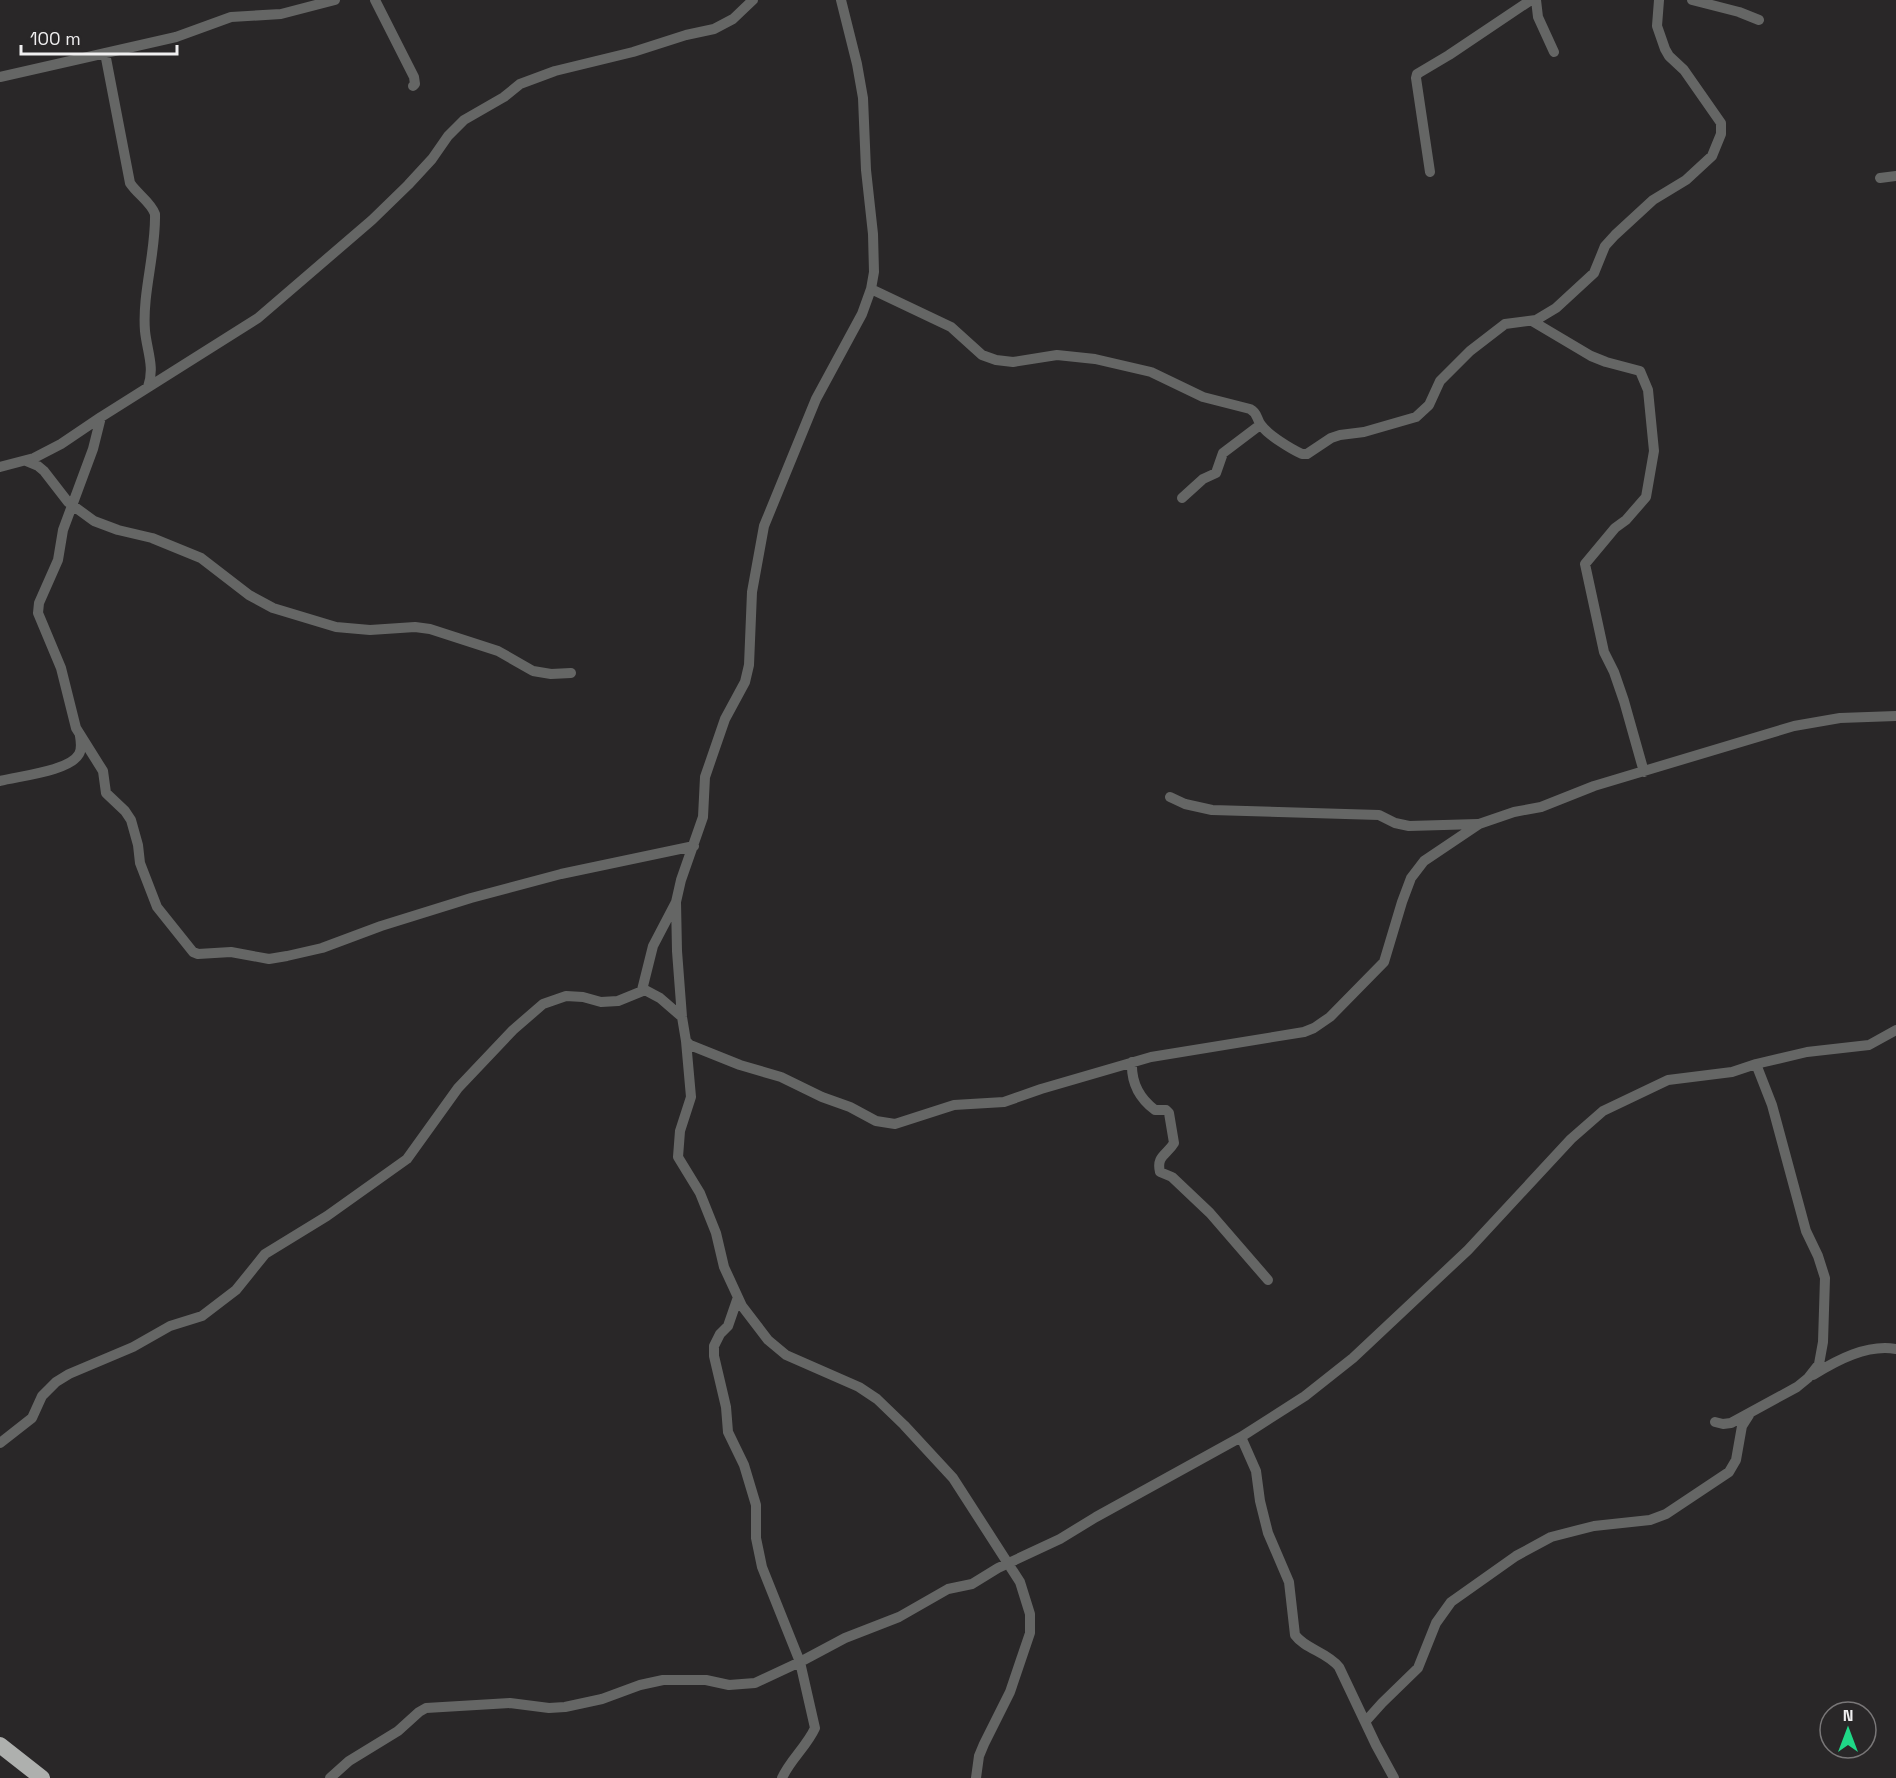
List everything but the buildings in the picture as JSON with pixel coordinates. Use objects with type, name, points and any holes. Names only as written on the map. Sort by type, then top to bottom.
[{"type":"highway","points":[[0,1745],[42,1778]]},
{"type":"street","points":[[300,9],[308,0]]},
{"type":"street","points":[[0,77],[176,37],[237,16],[281,14],[334,0]]},
{"type":"street","points":[[375,0],[414,77],[413,86]]},
{"type":"street","points":[[0,467],[26,461],[61,444],[258,318],[372,220],[432,159],[447,136],[464,120],[500,100],[526,80],[714,28],[734,19],[753,0]]},
{"type":"street","points":[[841,0],[857,63],[862,98],[874,272],[862,314],[816,399],[766,520],[752,592],[749,666],[745,682],[725,719],[706,771],[703,817],[681,880],[676,902],[682,1017],[691,1097],[680,1131],[678,1157],[696,1185],[710,1216],[722,1260],[738,1299],[768,1340],[786,1355],[859,1387],[877,1399],[953,1478],[1020,1582],[1032,1624],[1010,1692],[982,1750],[976,1778]]},
{"type":"street","points":[[1430,172],[1416,78],[1418,74],[1531,0]]},
{"type":"street","points":[[1536,0],[1538,17],[1554,52]]},
{"type":"street","points":[[871,289],[951,327],[982,355],[1014,362],[1057,355],[1073,356],[1151,372],[1203,397],[1254,411],[1260,425],[1304,454],[1340,435],[1364,432],[1416,417],[1429,405],[1440,381],[1470,351],[1505,324],[1532,321],[1545,316],[1594,273],[1605,246],[1615,235],[1653,200],[1697,171],[1712,156],[1722,128],[1720,118],[1684,70],[1670,56],[1658,34],[1659,0]]},
{"type":"street","points":[[1692,0],[1739,12],[1759,20]]},
{"type":"street","points":[[105,53],[130,183],[134,190],[151,205],[155,214],[145,327],[152,361],[148,387]]},
{"type":"street","points":[[1880,178],[1896,176]]},
{"type":"street","points":[[1532,321],[1591,356],[1640,371],[1648,390],[1654,451],[1646,498],[1626,520],[1615,528],[1585,564],[1604,652],[1614,672],[1644,772]]},
{"type":"street","points":[[101,417],[93,449],[63,530],[58,560],[39,603],[38,613],[61,668],[72,717],[80,736],[103,771],[106,793],[131,820],[140,863],[157,907],[188,948],[198,954],[231,952],[269,959],[287,956],[322,948],[381,926],[471,898],[561,874],[694,846]]},
{"type":"street","points":[[1182,498],[1203,479],[1218,472],[1223,453],[1260,425]]},
{"type":"street","points":[[26,461],[44,471],[71,505],[103,525],[152,538],[201,558],[249,595],[284,612],[336,627],[384,630],[423,628],[498,651],[533,671],[551,674],[570,673]]},
{"type":"street","points":[[686,1041],[715,1055],[781,1077],[876,1121],[895,1124],[943,1107],[1004,1102],[1132,1062],[1240,1041],[1293,1034],[1314,1028],[1322,1023],[1384,962],[1411,878],[1432,855],[1479,824],[1514,812],[1541,807],[1577,792],[1806,723],[1840,718],[1896,716]]},
{"type":"street","points":[[0,781],[58,769],[73,761],[79,755],[80,736]]},
{"type":"street","points":[[1170,797],[1185,804],[1212,810],[1379,815],[1395,823],[1409,826],[1479,824]]},
{"type":"street","points":[[642,990],[653,946],[676,902]]},
{"type":"street","points":[[0,1443],[32,1418],[42,1396],[56,1382],[69,1374],[133,1347],[170,1326],[202,1316],[236,1290],[265,1254],[327,1215],[407,1159],[458,1088],[513,1030],[543,1004],[566,996],[583,997],[600,1002],[618,1001],[642,990],[660,998],[682,1017]]},
{"type":"street","points":[[330,1778],[349,1761],[398,1731],[426,1708],[497,1703],[518,1703],[549,1708],[565,1707],[602,1699],[640,1685],[663,1680],[706,1680],[729,1685],[755,1683],[845,1638],[899,1617],[948,1589],[972,1584],[1008,1563],[1060,1539],[1241,1437],[1305,1396],[1353,1358],[1468,1250],[1571,1138],[1603,1111],[1668,1080],[1697,1074],[1732,1072],[1756,1064],[1807,1053],[1869,1045],[1896,1030]]},
{"type":"street","points":[[1132,1062],[1132,1076],[1142,1098],[1155,1110],[1166,1110],[1169,1113],[1174,1143],[1158,1163],[1160,1172],[1172,1178],[1210,1214],[1268,1280]]},
{"type":"street","points":[[1756,1064],[1772,1105],[1806,1231],[1825,1278],[1822,1349],[1819,1364],[1808,1378]]},
{"type":"street","points":[[738,1299],[732,1318],[714,1346],[714,1356],[726,1407],[728,1432],[744,1465],[754,1497],[756,1538],[762,1567],[800,1662],[815,1728],[782,1778]]},
{"type":"street","points":[[1715,1422],[1731,1423],[1784,1396],[1808,1378],[1858,1352],[1882,1348],[1896,1349]]},
{"type":"street","points":[[1365,1722],[1382,1702],[1418,1668],[1436,1623],[1450,1602],[1516,1556],[1551,1537],[1594,1526],[1658,1518],[1697,1494],[1733,1467],[1742,1426],[1749,1414]]},
{"type":"street","points":[[1241,1437],[1256,1471],[1258,1493],[1269,1533],[1290,1587],[1295,1635],[1339,1666],[1394,1778]]}]
